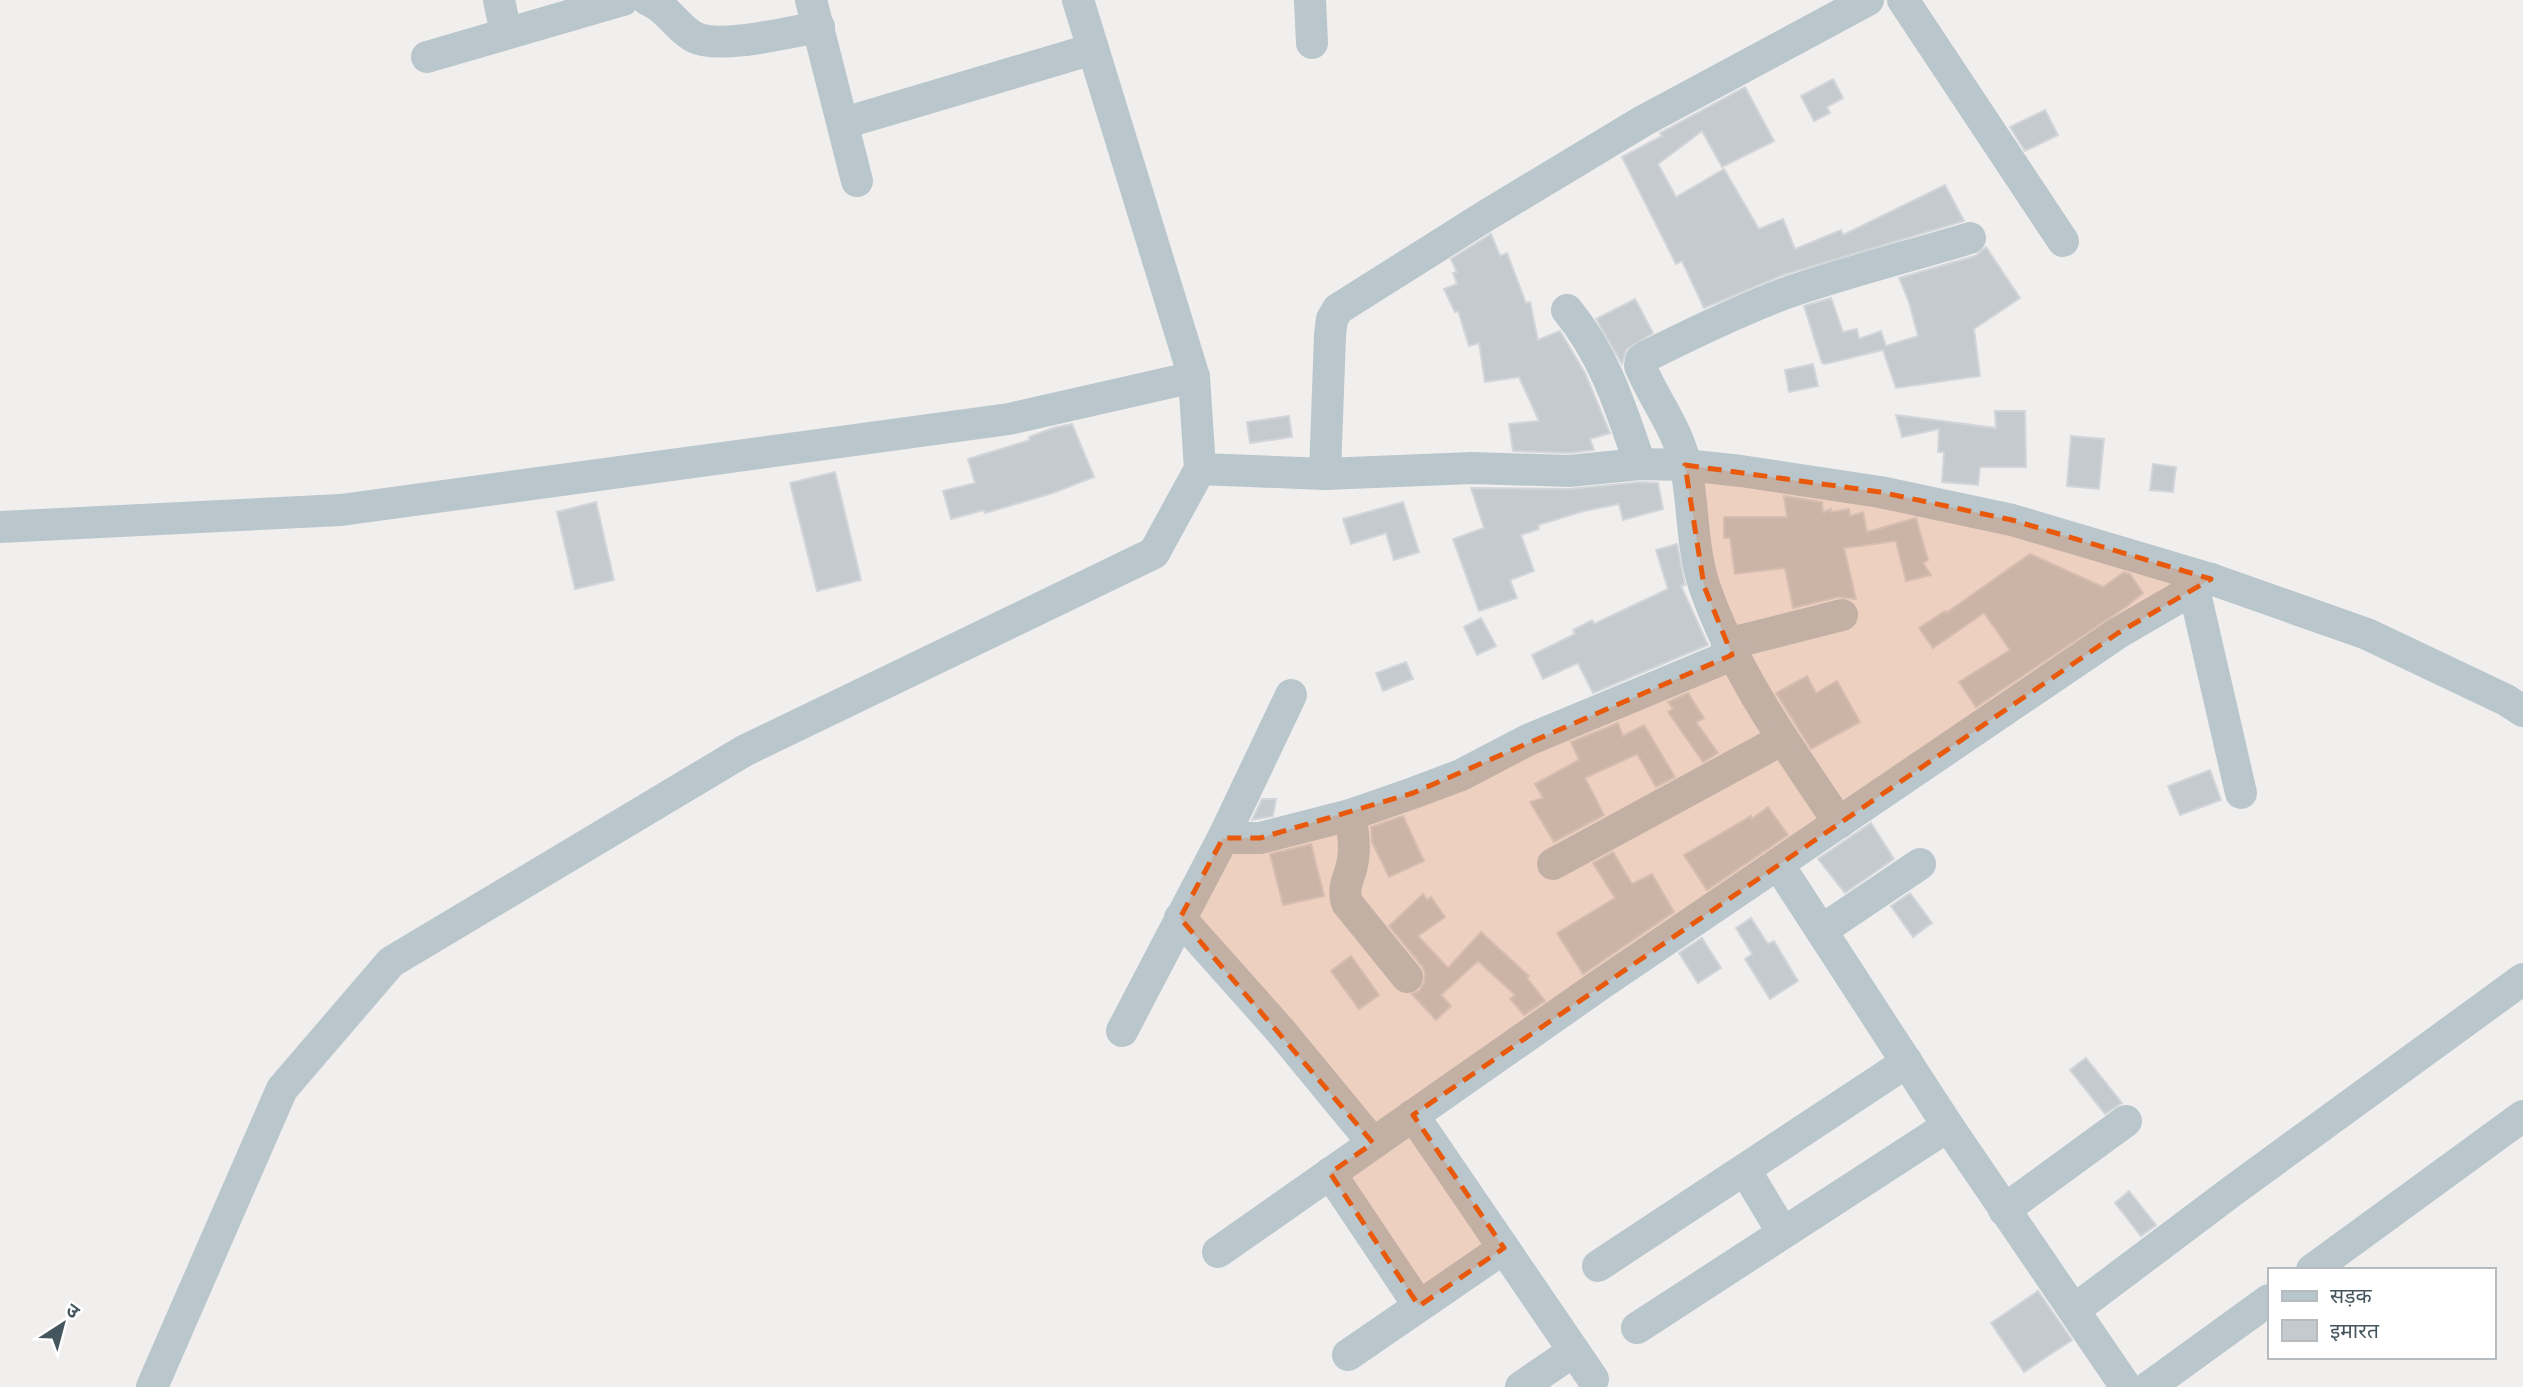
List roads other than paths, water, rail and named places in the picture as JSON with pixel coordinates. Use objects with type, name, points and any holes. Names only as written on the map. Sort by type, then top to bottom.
[{"type":"street","points":[[499,0],[506,33]]},
{"type":"street","points":[[427,57],[623,0]]},
{"type":"street","points":[[648,0],[659,4],[682,30],[698,39],[723,43],[815,14],[857,181]]},
{"type":"street","points":[[152,1387],[282,1089],[391,962],[744,751],[1154,553],[1200,469],[1194,377],[1078,0]]},
{"type":"street","points":[[1310,0],[1312,43]]},
{"type":"street","points":[[1325,474],[1330,335],[1332,319],[1338,309],[1643,121],[1868,0]]},
{"type":"street","points":[[1903,0],[2063,241]]},
{"type":"street","points":[[844,123],[1093,49]]},
{"type":"street","points":[[1839,823],[1783,740],[1730,649],[1704,586],[1679,442],[1643,373],[1641,360],[1712,324],[1791,292],[1970,238]]},
{"type":"street","points":[[1567,310],[1595,348],[1609,377],[1640,464]]},
{"type":"street","points":[[0,527],[341,510],[1009,419],[1194,377]]},
{"type":"street","points":[[1200,469],[1325,474],[1472,468],[1569,471],[1640,464],[1685,465],[1880,492],[2012,520],[2203,584],[2367,634],[2506,700],[2523,711]]},
{"type":"street","points":[[2203,584],[2241,793]]},
{"type":"street","points":[[1218,1252],[1601,984],[2118,633],[2203,584]]},
{"type":"street","points":[[1223,838],[1259,838],[1350,815],[1461,775],[1528,740],[1730,649],[1842,615]]},
{"type":"street","points":[[1122,1031],[1223,838],[1291,695]]},
{"type":"street","points":[[1553,864],[1783,740]]},
{"type":"street","points":[[1350,815],[1354,838],[1352,865],[1343,893],[1347,902],[1408,977]]},
{"type":"street","points":[[1778,864],[1948,1126],[2126,1387]]},
{"type":"street","points":[[1822,930],[1920,864]]},
{"type":"street","points":[[1180,918],[1279,1029],[1373,1143]]},
{"type":"street","points":[[2074,1310],[2523,979]]},
{"type":"street","points":[[1598,1266],[1907,1062]]},
{"type":"street","points":[[1413,1115],[1594,1379]]},
{"type":"street","points":[[2315,1268],[2523,1116]]},
{"type":"street","points":[[2004,1210],[2126,1121]]},
{"type":"street","points":[[1637,1328],[1948,1126]]},
{"type":"street","points":[[1745,1170],[1783,1233]]},
{"type":"street","points":[[1330,1173],[1419,1306]]},
{"type":"street","points":[[1348,1355],[1504,1248]]},
{"type":"street","points":[[2149,1387],[2268,1301]]},
{"type":"street","points":[[1521,1387],[1574,1351]]}]
